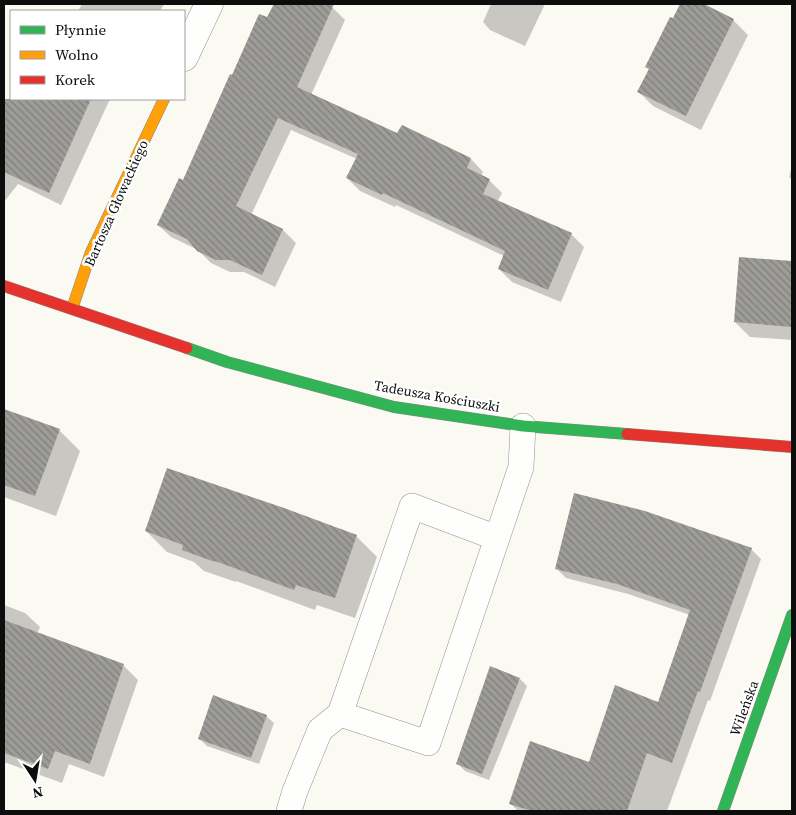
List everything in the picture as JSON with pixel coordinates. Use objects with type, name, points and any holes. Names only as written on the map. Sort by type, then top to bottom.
[{"type":"street","points":[[185,55],[209,4]]},
{"type":"street","name":"Bartosza Głowackiego","points":[[72,309],[91,252],[164,100]]},
{"type":"street","name":"Tadeusza Kościuszki","points":[[4,286],[227,362],[394,407],[523,426],[792,447]]},
{"type":"street","name":"Wileńska","points":[[723,811],[792,615]]},
{"type":"lane","points":[[340,714],[428,743],[521,467],[523,426]]},
{"type":"lane","points":[[289,811],[295,791],[320,730],[340,714],[412,506],[497,538]]},
{"type":"building","points":[[274,4],[334,4],[297,87],[397,133],[402,125],[471,158],[467,168],[490,179],[483,194],[572,233],[548,290],[498,269],[505,251],[383,193],[382,195],[346,178],[358,154],[278,118],[236,206],[283,229],[262,275],[230,260],[216,260],[197,251],[187,239],[157,225],[179,178],[183,180],[259,14],[267,17]]},
{"type":"building","points":[[680,4],[704,4],[734,19],[686,116],[637,92],[649,69],[645,67],[670,17],[673,18]]},
{"type":"building","points":[[4,99],[91,100],[49,193],[4,172]]},
{"type":"building","points":[[739,257],[792,261],[792,327],[734,322]]},
{"type":"building","points":[[4,409],[60,429],[35,496],[4,485]]},
{"type":"building","points":[[167,468],[357,535],[335,598],[296,585],[294,590],[182,550],[183,545],[145,531]]},
{"type":"building","points":[[574,493],[645,511],[752,548],[672,763],[647,753],[627,811],[532,811],[509,804],[530,741],[589,762],[615,685],[658,702],[690,610],[617,584],[555,569]]},
{"type":"building","points":[[4,620],[124,664],[90,764],[55,751],[48,769],[4,753]]},
{"type":"building","points":[[490,666],[520,678],[482,774],[456,764]]},
{"type":"building","points":[[213,695],[267,715],[251,758],[198,739]]},
{"type":"traffic: fast","points":[[187,348],[227,362],[394,407],[523,426],[627,434]]},
{"type":"traffic: fast","points":[[723,811],[792,615]]},
{"type":"traffic: slow","points":[[72,309],[91,252],[164,100]]},
{"type":"traffic: jam","points":[[4,286],[187,348]]},
{"type":"traffic: jam","points":[[627,434],[792,447]]}]
